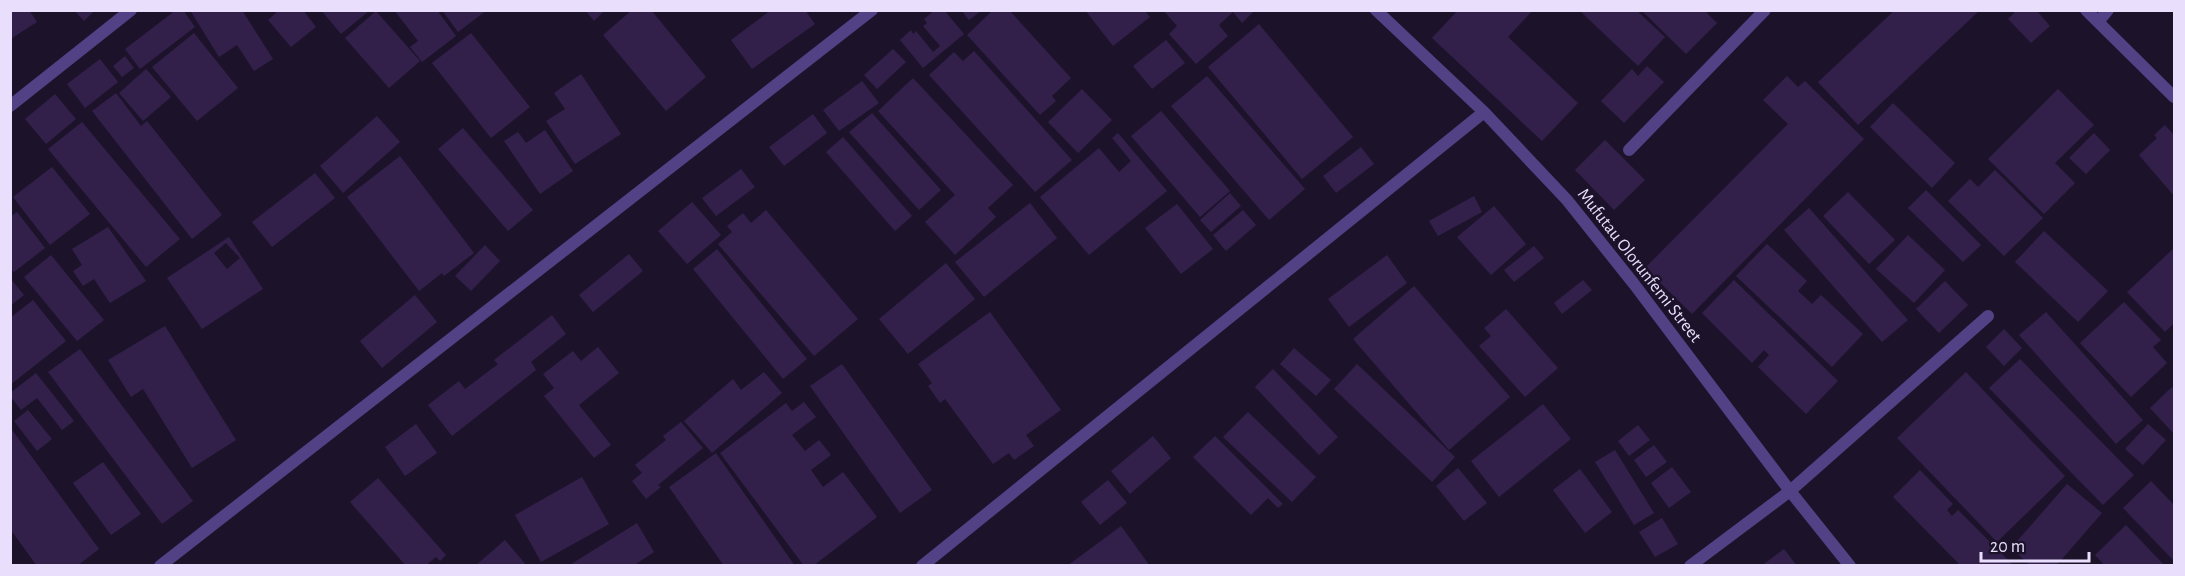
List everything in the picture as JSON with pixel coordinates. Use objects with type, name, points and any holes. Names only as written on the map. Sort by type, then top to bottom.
[{"type":"street","points":[[10,106],[131,10]]},
{"type":"street","points":[[160,566],[872,10]]},
{"type":"street","name":"Mufutau Olorunfemi Street","points":[[1376,10],[1484,112],[1567,200],[1850,566]]},
{"type":"street","points":[[1629,150],[1765,10]]},
{"type":"street","points":[[2086,10],[2175,97]]},
{"type":"street","points":[[2098,22],[2108,10]]},
{"type":"street","points":[[922,566],[1484,112]]},
{"type":"street","points":[[1690,566],[1790,491],[1988,316]]},
{"type":"building","points":[[10,10],[29,10],[37,22],[12,38]]},
{"type":"building","points":[[74,10],[95,10],[84,21]]},
{"type":"building","points":[[176,10],[183,10],[195,27],[140,69],[125,49]]},
{"type":"building","points":[[190,10],[242,10],[273,59],[254,71],[237,45],[219,57]]},
{"type":"building","points":[[279,10],[303,10],[316,27],[291,47],[268,20]]},
{"type":"building","points":[[321,10],[370,10],[341,34]]},
{"type":"building","points":[[394,10],[437,10],[456,36],[422,62],[410,47],[418,41]]},
{"type":"building","points":[[442,10],[487,10],[458,32]]},
{"type":"building","points":[[585,10],[605,10],[594,21]]},
{"type":"building","points":[[632,10],[651,10],[706,77],[666,111],[603,35]]},
{"type":"building","points":[[771,10],[805,10],[815,24],[752,69],[731,40]]},
{"type":"building","points":[[935,10],[944,10],[964,34],[923,68],[900,40],[911,30],[913,34],[916,31],[933,52],[940,46],[923,26],[927,23],[924,19]]},
{"type":"building","points":[[961,10],[982,10],[969,20]]},
{"type":"building","points":[[993,10],[1009,10],[1071,78],[1052,96],[1056,101],[1040,115],[967,35]]},
{"type":"building","points":[[1085,10],[1144,10],[1150,17],[1113,46]]},
{"type":"building","points":[[1163,10],[1255,10],[1242,23],[1233,12],[1219,25],[1228,36],[1196,64],[1169,34],[1177,26]]},
{"type":"building","points":[[1458,10],[1533,10],[1508,37],[1578,103],[1542,141],[1432,38]]},
{"type":"building","points":[[1579,10],[1636,10],[1665,37],[1638,66]]},
{"type":"building","points":[[1641,10],[1704,10],[1717,23],[1686,54]]},
{"type":"building","points":[[1895,10],[1980,10],[1858,125],[1818,82]]},
{"type":"building","points":[[2014,10],[2036,10],[2050,26],[2031,43],[2008,19],[2015,12]]},
{"type":"building","points":[[376,11],[420,61],[389,88],[345,38]]},
{"type":"building","points":[[1259,24],[1353,137],[1302,179],[1208,67]]},
{"type":"building","points":[[194,33],[238,88],[197,121],[152,67]]},
{"type":"building","points":[[471,33],[530,107],[491,138],[432,63]]},
{"type":"building","points":[[1166,40],[1185,63],[1152,89],[1133,66]]},
{"type":"building","points":[[893,49],[906,62],[877,89],[864,75]]},
{"type":"building","points":[[974,51],[1072,160],[1035,192],[929,75],[954,52],[963,61]]},
{"type":"building","points":[[125,56],[134,68],[122,77],[113,66]]},
{"type":"building","points":[[100,59],[118,82],[85,108],[67,84]]},
{"type":"building","points":[[1647,66],[1664,82],[1624,123],[1601,101],[1632,69],[1638,76]]},
{"type":"building","points":[[146,69],[171,97],[143,121],[119,93]]},
{"type":"building","points":[[581,74],[621,134],[575,164],[546,121],[565,109],[554,93]]},
{"type":"building","points":[[1207,76],[1305,189],[1269,220],[1171,106]]},
{"type":"building","points":[[1787,76],[1798,87],[1805,81],[1864,139],[1692,314],[1645,268],[1788,124],[1763,100]]},
{"type":"building","points":[[913,78],[1013,185],[988,208],[996,217],[955,255],[925,222],[955,195],[878,111]]},
{"type":"building","points":[[862,81],[879,103],[839,131],[823,110]]},
{"type":"building","points":[[1082,89],[1112,120],[1078,153],[1048,122]]},
{"type":"building","points":[[2058,89],[2094,125],[2055,163],[2075,183],[2044,214],[1988,159]]},
{"type":"building","points":[[116,93],[141,126],[147,121],[222,215],[192,239],[92,111]]},
{"type":"building","points":[[55,94],[76,119],[46,144],[25,119]]},
{"type":"building","points":[[1893,103],[1955,163],[1932,188],[1870,127]]},
{"type":"building","points":[[1161,111],[1230,191],[1200,217],[1131,136]]},
{"type":"building","points":[[872,113],[941,190],[919,210],[849,132]]},
{"type":"building","points":[[813,114],[827,133],[784,166],[769,147]]},
{"type":"building","points":[[377,116],[400,142],[343,193],[320,166]]},
{"type":"building","points":[[82,122],[180,239],[146,267],[48,149]]},
{"type":"building","points":[[2165,125],[2174,135],[2174,196],[2139,155],[2157,138],[2154,135]]},
{"type":"building","points":[[463,128],[533,210],[508,231],[438,149]]},
{"type":"building","points":[[545,130],[573,171],[540,194],[504,141],[518,132],[526,143]]},
{"type":"building","points":[[1118,133],[1167,191],[1089,255],[1040,197],[1099,148],[1119,172],[1131,161],[1112,138]]},
{"type":"building","points":[[2094,133],[2110,150],[2086,174],[2069,158]]},
{"type":"building","points":[[843,137],[912,216],[895,231],[826,152]]},
{"type":"building","points":[[1605,140],[1645,180],[1614,210],[1575,170]]},
{"type":"building","points":[[1361,147],[1374,164],[1336,193],[1323,176]]},
{"type":"building","points":[[400,156],[474,253],[444,276],[442,273],[419,291],[347,197]]},
{"type":"building","points":[[52,167],[90,214],[50,245],[13,197]]},
{"type":"building","points":[[741,169],[755,187],[716,216],[702,198]]},
{"type":"building","points":[[1995,170],[2043,218],[2004,256],[1948,201],[1970,179],[1978,187]]},
{"type":"building","points":[[315,173],[335,198],[272,247],[252,222]]},
{"type":"building","points":[[1926,190],[1981,245],[1963,262],[1908,208]]},
{"type":"building","points":[[1848,192],[1895,240],[1869,264],[1823,216]]},
{"type":"building","points":[[1230,193],[1241,206],[1211,232],[1200,220]]},
{"type":"building","points":[[1474,196],[1482,212],[1438,236],[1429,221]]},
{"type":"building","points":[[692,202],[721,235],[687,264],[658,231]]},
{"type":"building","points":[[1030,203],[1057,238],[984,297],[955,262]]},
{"type":"building","points":[[1177,204],[1213,249],[1181,274],[1145,228]]},
{"type":"building","points":[[1494,206],[1526,244],[1491,275],[1457,237]]},
{"type":"building","points":[[1809,208],[1908,320],[1882,342],[1784,230]]},
{"type":"building","points":[[766,210],[858,319],[814,356],[718,244],[732,232],[727,226],[743,213],[751,223]]},
{"type":"building","points":[[1243,210],[1256,225],[1226,251],[1213,235]]},
{"type":"building","points":[[17,212],[45,248],[14,272],[10,268],[10,217]]},
{"type":"building","points":[[108,227],[146,281],[110,303],[94,279],[83,286],[73,271],[82,265],[72,249]]},
{"type":"building","points":[[2044,231],[2108,291],[2078,322],[2015,262]]},
{"type":"building","points":[[1908,235],[1945,270],[1914,303],[1876,269]]},
{"type":"building","points":[[229,237],[263,289],[202,329],[167,278]],"holes":[[[226,243],[240,258],[227,269],[214,253]]]},
{"type":"building","points":[[1767,244],[1807,281],[1798,291],[1812,304],[1821,295],[1863,334],[1832,367],[1736,276]]},
{"type":"building","points":[[485,245],[500,261],[471,291],[455,276]]},
{"type":"building","points":[[1534,246],[1544,258],[1514,282],[1504,270]]},
{"type":"building","points":[[2174,248],[2174,323],[2165,332],[2127,292]]},
{"type":"building","points":[[717,249],[807,359],[783,379],[693,269]]},
{"type":"building","points":[[629,254],[643,271],[593,312],[579,295]]},
{"type":"building","points":[[51,255],[104,320],[77,341],[24,277]]},
{"type":"building","points":[[1387,255],[1407,283],[1349,327],[1328,299]]},
{"type":"building","points":[[946,263],[975,299],[908,354],[879,319]]},
{"type":"building","points":[[10,278],[24,295],[10,306]]},
{"type":"building","points":[[1583,280],[1592,290],[1562,314],[1554,303]]},
{"type":"building","points":[[1734,280],[1838,381],[1806,414],[1758,367],[1769,355],[1764,350],[1752,363],[1702,313]]},
{"type":"building","points":[[1945,281],[1968,305],[1939,333],[1916,309]]},
{"type":"building","points":[[1414,286],[1510,397],[1449,450],[1353,339]]},
{"type":"building","points":[[415,295],[437,322],[382,368],[360,341]]},
{"type":"building","points":[[33,300],[66,341],[10,385],[10,318]]},
{"type":"building","points":[[2124,302],[2161,340],[2153,347],[2167,363],[2131,397],[2080,343]]},
{"type":"building","points":[[1506,309],[1558,368],[1525,397],[1479,346],[1491,336],[1484,328]]},
{"type":"building","points":[[990,312],[1061,410],[1026,435],[1034,446],[1014,460],[1009,453],[993,464],[945,399],[940,403],[928,386],[932,383],[918,364]]},
{"type":"building","points":[[2046,312],[2143,420],[2116,444],[2019,335]]},
{"type":"building","points":[[552,315],[566,334],[531,362],[536,370],[452,436],[428,405],[459,381],[465,389],[498,364],[494,360]]},
{"type":"building","points":[[165,326],[236,440],[192,468],[143,389],[131,397],[108,360]]},
{"type":"building","points":[[2004,329],[2022,348],[2004,366],[1986,347]]},
{"type":"building","points":[[598,347],[619,373],[579,405],[611,445],[594,458],[544,396],[554,388],[543,374],[573,351],[581,361]]},
{"type":"building","points":[[1294,348],[1331,380],[1316,396],[1280,364]]},
{"type":"building","points":[[80,349],[193,501],[162,524],[48,372]]},
{"type":"building","points":[[2020,359],[2134,475],[2103,505],[1989,388]]},
{"type":"building","points":[[842,364],[932,490],[900,513],[810,386]]},
{"type":"building","points":[[1357,364],[1455,457],[1432,482],[1334,389]]},
{"type":"building","points":[[1273,369],[1338,437],[1319,455],[1255,387]]},
{"type":"building","points":[[764,372],[782,393],[712,453],[684,421],[733,379],[741,390]]},
{"type":"building","points":[[1966,372],[2065,476],[1997,542],[1897,438]]},
{"type":"building","points":[[36,373],[74,421],[62,430],[37,398],[21,410],[10,396],[10,393]]},
{"type":"building","points":[[2172,387],[2174,390],[2174,434],[2150,408]]},
{"type":"building","points":[[804,402],[816,417],[792,435],[805,451],[819,440],[831,455],[811,470],[823,487],[843,472],[877,517],[813,566],[804,566],[720,453],[786,403],[792,411]]},
{"type":"building","points":[[1543,404],[1571,439],[1499,497],[1471,461]]},
{"type":"building","points":[[28,410],[52,439],[37,451],[14,421]]},
{"type":"building","points":[[1248,412],[1316,477],[1292,502],[1223,437]]},
{"type":"building","points":[[681,422],[703,448],[658,485],[661,487],[646,499],[632,481],[642,473],[635,465],[666,440],[663,436]]},
{"type":"building","points":[[416,424],[437,453],[405,476],[385,447]]},
{"type":"building","points":[[2148,424],[2166,440],[2143,465],[2125,449]]},
{"type":"building","points":[[1638,425],[1650,440],[1629,456],[1618,441]]},
{"type":"building","points":[[10,427],[99,549],[77,566],[37,566],[10,529]]},
{"type":"building","points":[[1153,436],[1171,458],[1130,494],[1111,471]]},
{"type":"building","points":[[1215,436],[1283,504],[1278,508],[1268,498],[1251,515],[1193,457]]},
{"type":"building","points":[[1654,445],[1667,462],[1646,477],[1634,460]]},
{"type":"building","points":[[1615,450],[1654,513],[1634,525],[1595,462]]},
{"type":"building","points":[[716,453],[795,566],[724,566],[669,487]]},
{"type":"building","points":[[103,462],[141,514],[111,535],[73,483]]},
{"type":"building","points":[[1672,467],[1691,492],[1669,508],[1651,483]]},
{"type":"building","points":[[1458,468],[1487,503],[1464,521],[1436,486]]},
{"type":"building","points":[[1580,469],[1612,512],[1585,533],[1553,490]]},
{"type":"building","points":[[1920,470],[1953,504],[1947,510],[1952,516],[1958,510],[2014,566],[1961,566],[1893,497]]},
{"type":"building","points":[[582,477],[609,524],[541,562],[515,515]]},
{"type":"building","points":[[378,478],[446,555],[440,561],[436,557],[425,566],[406,566],[350,502]]},
{"type":"building","points":[[1108,480],[1127,503],[1100,525],[1081,502]]},
{"type":"building","points":[[2151,481],[2174,505],[2174,561],[2123,508]]},
{"type":"building","points":[[2067,484],[2102,513],[2056,566],[2031,566],[2011,548]]},
{"type":"building","points":[[1662,518],[1678,544],[1655,557],[1639,532]]},
{"type":"building","points":[[637,523],[654,552],[633,566],[568,566]]},
{"type":"building","points":[[2126,525],[2165,566],[2105,566],[2095,555]]},
{"type":"building","points":[[1121,526],[1150,566],[1067,566]]},
{"type":"building","points":[[505,540],[527,566],[475,566]]},
{"type":"building","points":[[1784,549],[1797,566],[1761,566]]}]
